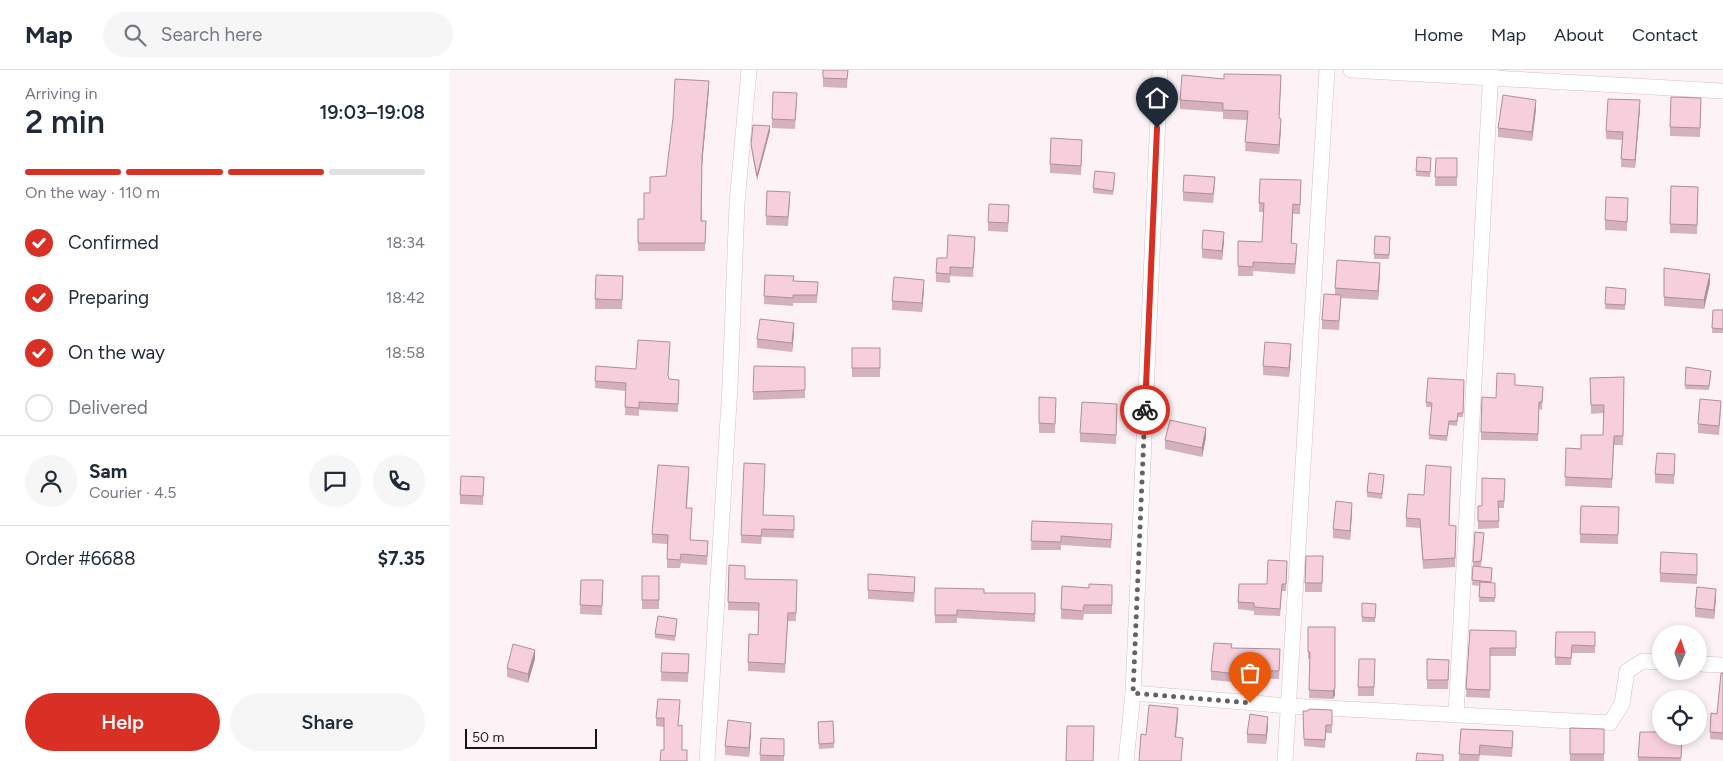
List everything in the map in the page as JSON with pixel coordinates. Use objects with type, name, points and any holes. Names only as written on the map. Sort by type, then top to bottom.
[{"type":"street","points":[[707,761],[730,386],[736,203],[748,70]]},
{"type":"street","points":[[1126,761],[1133,693],[1160,70]]},
{"type":"street","points":[[1285,761],[1290,706],[1327,70]]},
{"type":"street","points":[[1351,70],[1490,74],[1723,91]]},
{"type":"street","points":[[1456,714],[1490,74]]},
{"type":"street","points":[[1133,693],[1290,706],[1610,723],[1622,704],[1627,672],[1643,661],[1652,662]]},
{"type":"street","points":[[1708,664],[1723,664]]},
{"type":"building","points":[[823,70],[848,70],[847,79],[823,78]]},
{"type":"building","points":[[1224,74],[1281,75],[1279,145],[1245,142],[1248,111],[1223,110],[1223,103],[1180,100],[1182,75],[1224,79]]},
{"type":"building","points":[[675,79],[709,81],[702,157],[701,221],[706,221],[705,243],[638,243],[638,219],[644,219],[644,193],[650,193],[650,177],[666,176],[673,118]]},
{"type":"building","points":[[773,92],[797,93],[795,120],[772,119]]},
{"type":"building","points":[[1503,95],[1536,100],[1532,132],[1498,128]]},
{"type":"building","points":[[1671,97],[1701,98],[1700,128],[1670,127]]},
{"type":"building","points":[[1608,99],[1640,100],[1635,160],[1621,159],[1623,132],[1606,131]]},
{"type":"building","points":[[753,125],[770,126],[757,176],[751,144]]},
{"type":"building","points":[[1051,138],[1082,140],[1081,166],[1050,164]]},
{"type":"building","points":[[1417,157],[1431,158],[1430,172],[1416,171]]},
{"type":"building","points":[[1436,158],[1457,158],[1457,177],[1435,177]]},
{"type":"building","points":[[1095,171],[1115,173],[1113,191],[1093,188]]},
{"type":"building","points":[[1184,175],[1215,177],[1213,194],[1183,192]]},
{"type":"building","points":[[1260,179],[1301,180],[1300,205],[1293,204],[1291,243],[1297,244],[1295,264],[1253,262],[1253,267],[1238,266],[1238,241],[1262,242],[1264,203],[1259,203]]},
{"type":"building","points":[[1671,186],[1698,187],[1697,225],[1670,224]]},
{"type":"building","points":[[767,191],[790,192],[788,217],[766,216]]},
{"type":"building","points":[[1606,197],[1628,198],[1627,222],[1605,220]]},
{"type":"building","points":[[989,204],[1009,205],[1008,223],[988,222]]},
{"type":"building","points":[[1203,230],[1224,232],[1222,251],[1202,249]]},
{"type":"building","points":[[948,235],[975,237],[973,268],[950,267],[950,274],[936,273],[937,258],[947,258]]},
{"type":"building","points":[[1375,236],[1390,237],[1389,255],[1374,254]]},
{"type":"building","points":[[1337,260],[1380,263],[1378,291],[1335,288]]},
{"type":"building","points":[[1664,268],[1710,274],[1704,300],[1664,297]]},
{"type":"building","points":[[596,275],[623,276],[622,300],[595,299]]},
{"type":"building","points":[[765,275],[794,276],[793,281],[818,282],[817,295],[793,295],[793,298],[764,296]]},
{"type":"building","points":[[894,277],[924,280],[922,303],[892,301]]},
{"type":"building","points":[[1606,287],[1626,289],[1625,305],[1605,304]]},
{"type":"building","points":[[1324,294],[1341,295],[1339,321],[1322,320]]},
{"type":"building","points":[[1713,310],[1723,310],[1723,329],[1712,328]]},
{"type":"building","points":[[760,319],[794,323],[792,343],[757,339]]},
{"type":"building","points":[[638,340],[670,342],[668,375],[669,379],[679,380],[678,404],[639,402],[639,408],[625,407],[626,383],[595,381],[596,366],[636,369]]},
{"type":"building","points":[[1265,342],[1291,344],[1289,368],[1263,366]]},
{"type":"building","points":[[852,348],[880,348],[880,368],[852,368]]},
{"type":"building","points":[[754,366],[805,367],[805,390],[753,392]]},
{"type":"building","points":[[1686,367],[1711,371],[1709,386],[1685,385]]},
{"type":"building","points":[[1497,373],[1515,374],[1515,385],[1543,387],[1542,402],[1539,402],[1538,434],[1481,432],[1482,397],[1496,398]]},
{"type":"building","points":[[1624,377],[1623,436],[1614,436],[1612,479],[1565,477],[1566,448],[1581,449],[1581,435],[1603,435],[1604,405],[1591,405],[1590,378]]},
{"type":"building","points":[[1428,378],[1464,380],[1463,413],[1458,413],[1457,421],[1449,421],[1447,436],[1429,435],[1432,403],[1426,402]]},
{"type":"building","points":[[1039,397],[1056,398],[1055,424],[1039,423]]},
{"type":"building","points":[[1700,399],[1721,401],[1719,426],[1698,424]]},
{"type":"building","points":[[1082,402],[1117,404],[1116,435],[1080,433]]},
{"type":"building","points":[[1170,420],[1206,428],[1202,448],[1165,440]]},
{"type":"building","points":[[1657,453],[1675,454],[1674,475],[1655,474]]},
{"type":"building","points":[[744,463],[765,464],[763,515],[794,516],[794,530],[762,529],[761,536],[741,535]]},
{"type":"building","points":[[658,465],[689,467],[686,508],[692,508],[690,540],[708,541],[707,556],[681,554],[680,560],[667,559],[668,535],[652,534]]},
{"type":"building","points":[[1426,465],[1451,467],[1449,525],[1456,526],[1455,558],[1423,560],[1420,519],[1406,518],[1408,494],[1424,495]]},
{"type":"building","points":[[1369,473],[1384,475],[1382,494],[1367,492]]},
{"type":"building","points":[[461,476],[484,477],[483,496],[460,495]]},
{"type":"building","points":[[1482,478],[1505,479],[1504,501],[1498,501],[1499,521],[1478,521],[1478,506],[1482,506]]},
{"type":"building","points":[[1336,501],[1352,503],[1350,531],[1333,529]]},
{"type":"building","points":[[1581,506],[1619,507],[1618,535],[1580,534]]},
{"type":"building","points":[[1032,521],[1112,524],[1111,540],[1061,536],[1061,542],[1031,541]]},
{"type":"building","points":[[1475,532],[1484,533],[1481,561],[1473,562]]},
{"type":"building","points":[[1661,552],[1697,554],[1697,575],[1660,573]]},
{"type":"building","points":[[1306,556],[1323,556],[1322,583],[1305,583]]},
{"type":"building","points":[[1268,560],[1287,561],[1286,584],[1282,584],[1280,609],[1254,607],[1254,603],[1238,602],[1239,584],[1267,584]]},
{"type":"building","points":[[729,565],[745,566],[745,579],[797,580],[796,613],[788,613],[785,664],[748,662],[749,634],[758,635],[759,603],[728,602]]},
{"type":"building","points":[[1473,566],[1492,568],[1491,582],[1472,580]]},
{"type":"building","points":[[868,574],[915,577],[914,593],[868,590]]},
{"type":"building","points":[[642,576],[659,576],[659,600],[642,600]]},
{"type":"building","points":[[581,580],[603,580],[602,606],[580,605]]},
{"type":"building","points":[[1480,582],[1495,583],[1495,598],[1479,597]]},
{"type":"building","points":[[1089,584],[1112,585],[1112,605],[1084,605],[1083,611],[1061,609],[1062,586],[1089,588]]},
{"type":"building","points":[[1697,587],[1716,589],[1714,610],[1695,608]]},
{"type":"building","points":[[935,588],[984,589],[984,593],[1035,593],[1035,614],[957,610],[957,615],[935,615]]},
{"type":"building","points":[[1362,603],[1376,604],[1375,618],[1362,617]]},
{"type":"building","points":[[658,616],[677,619],[675,636],[655,634]]},
{"type":"building","points":[[1308,627],[1335,627],[1335,688],[1333,691],[1309,690],[1310,652],[1308,652]]},
{"type":"building","points":[[1470,630],[1516,631],[1516,648],[1490,648],[1490,690],[1466,689]]},
{"type":"building","points":[[1556,632],[1595,632],[1595,646],[1572,645],[1571,658],[1555,657]]},
{"type":"building","points":[[1214,643],[1232,644],[1231,648],[1280,649],[1279,671],[1245,670],[1245,675],[1211,671]]},
{"type":"building","points":[[513,644],[535,650],[528,674],[507,668]]},
{"type":"building","points":[[662,653],[689,654],[688,673],[661,672]]},
{"type":"building","points":[[1359,659],[1375,659],[1374,687],[1358,687]]},
{"type":"building","points":[[1427,659],[1449,660],[1448,680],[1427,680]]},
{"type":"building","points":[[1721,673],[1723,673],[1723,733],[1710,732],[1711,713],[1717,714]]},
{"type":"building","points":[[658,699],[680,700],[678,726],[682,725],[682,750],[687,750],[687,761],[660,761],[661,750],[664,750],[664,718],[656,718]]},
{"type":"building","points":[[1149,705],[1178,708],[1175,737],[1183,738],[1181,761],[1139,761],[1141,734],[1146,735]]},
{"type":"building","points":[[1309,709],[1332,710],[1332,725],[1326,725],[1325,740],[1304,739],[1303,711],[1308,711]]},
{"type":"building","points":[[1250,714],[1268,717],[1266,735],[1247,734]]},
{"type":"building","points":[[728,720],[751,723],[749,748],[725,746]]},
{"type":"building","points":[[833,721],[834,743],[819,744],[818,722]]},
{"type":"building","points":[[1067,726],[1094,726],[1093,761],[1066,761]]},
{"type":"building","points":[[1570,728],[1604,729],[1604,754],[1570,754]]},
{"type":"building","points":[[1461,729],[1513,731],[1512,748],[1480,745],[1479,755],[1459,754]]},
{"type":"building","points":[[1640,732],[1652,732],[1652,745],[1682,745],[1681,758],[1638,757]]},
{"type":"building","points":[[761,738],[784,739],[784,756],[760,755]]},
{"type":"building","points":[[1417,753],[1443,755],[1443,761],[1416,761]]},
{"type":"way so far","points":[[1145,410],[1133,693],[1250,703]]},
{"type":"route","points":[[1145,410],[1157,128]]}]
